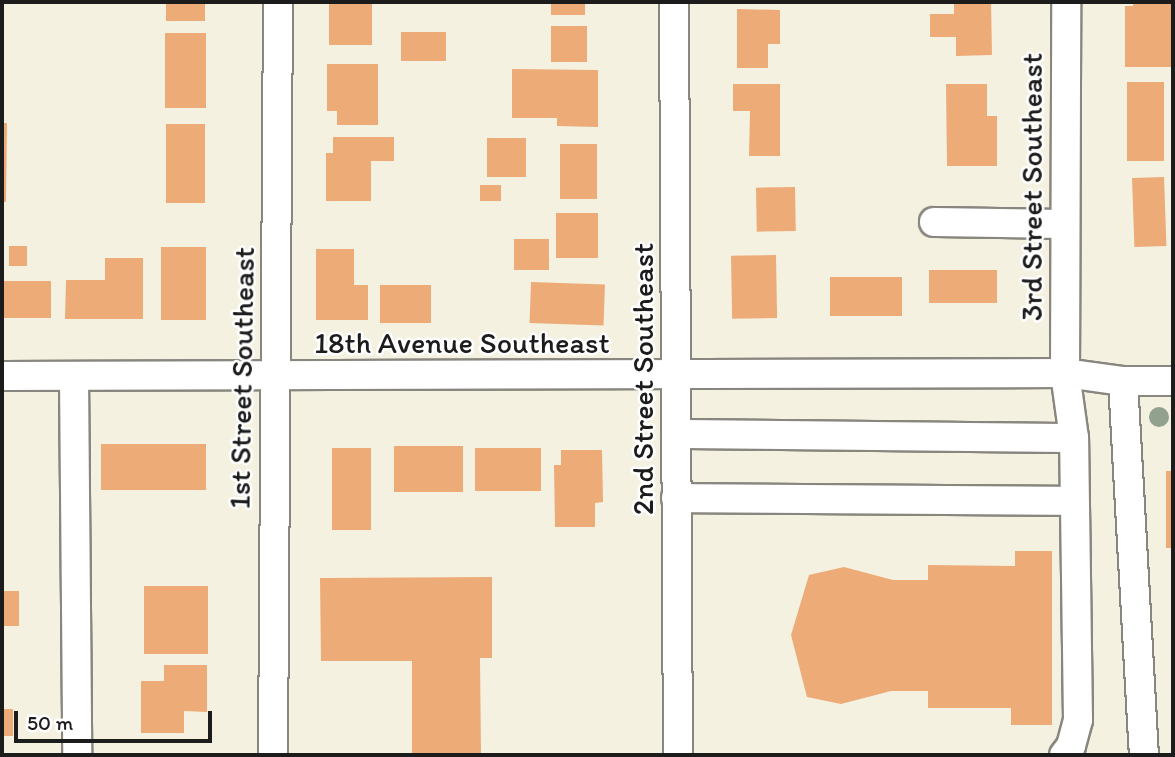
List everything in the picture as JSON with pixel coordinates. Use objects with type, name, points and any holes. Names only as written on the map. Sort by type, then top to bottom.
[{"type":"street","name":"1st Street Southeast","points":[[273,755],[278,2]]},
{"type":"street","name":"2nd Street Southeast","points":[[674,2],[678,755]]},
{"type":"street","name":"3rd Street Southeast","points":[[1064,755],[1071,746],[1078,720],[1074,438],[1065,373],[1066,2]]},
{"type":"street","points":[[934,222],[1065,224]]},
{"type":"street","name":"18th Avenue Southeast","points":[[2,376],[1065,373],[1123,381],[1173,381]]},
{"type":"street","points":[[74,377],[77,755]]},
{"type":"street","points":[[1123,381],[1144,755]]},
{"type":"street","points":[[676,434],[1074,438]]},
{"type":"street","points":[[676,498],[1074,501]]},
{"type":"building","points":[[166,2],[205,2],[205,21],[166,21]]},
{"type":"building","points":[[329,2],[372,2],[372,45],[329,45]]},
{"type":"building","points":[[551,2],[585,2],[585,15],[551,15]]},
{"type":"building","points":[[954,2],[991,2],[992,55],[956,56],[956,37],[930,37],[930,14],[954,14]]},
{"type":"building","points":[[1133,2],[1171,2],[1171,67],[1125,67],[1125,6],[1133,6]]},
{"type":"building","points":[[737,9],[780,10],[780,44],[768,44],[768,68],[737,68]]},
{"type":"building","points":[[551,26],[587,26],[587,62],[551,62]]},
{"type":"building","points":[[401,32],[446,32],[446,61],[401,61]]},
{"type":"building","points":[[165,33],[206,33],[206,108],[165,108]]},
{"type":"building","points":[[327,64],[378,64],[378,125],[337,125],[337,111],[327,111]]},
{"type":"building","points":[[512,69],[598,70],[598,127],[557,126],[557,118],[512,118]]},
{"type":"building","points":[[1127,82],[1164,82],[1164,161],[1127,161]]},
{"type":"building","points":[[733,84],[780,84],[780,156],[749,156],[750,111],[733,111]]},
{"type":"building","points":[[946,84],[987,84],[987,116],[997,116],[997,166],[947,166]]},
{"type":"building","points":[[2,123],[7,123],[6,202],[2,202]]},
{"type":"building","points":[[166,124],[205,124],[205,203],[166,203]]},
{"type":"building","points":[[333,137],[394,137],[394,161],[371,161],[371,201],[326,201],[326,153],[333,153]]},
{"type":"building","points":[[487,138],[526,138],[526,177],[487,177]]},
{"type":"building","points":[[560,144],[597,144],[597,199],[560,199]]},
{"type":"building","points":[[1164,177],[1166,246],[1134,247],[1132,178]]},
{"type":"building","points":[[480,185],[501,185],[501,201],[480,201]]},
{"type":"building","points":[[795,187],[796,231],[757,232],[756,188]]},
{"type":"building","points":[[556,213],[598,213],[598,258],[556,258]]},
{"type":"building","points":[[514,239],[549,239],[549,270],[514,270]]},
{"type":"building","points":[[9,246],[27,246],[27,266],[9,266]]},
{"type":"building","points":[[161,247],[206,247],[206,320],[161,320]]},
{"type":"building","points":[[316,249],[354,249],[354,285],[368,285],[368,320],[316,320]]},
{"type":"building","points":[[776,255],[777,318],[732,319],[731,256]]},
{"type":"building","points":[[105,258],[143,258],[143,319],[65,319],[66,280],[105,280]]},
{"type":"building","points":[[929,270],[997,270],[997,303],[929,303]]},
{"type":"building","points":[[830,277],[902,277],[902,316],[830,316]]},
{"type":"building","points":[[2,281],[51,281],[51,318],[2,318]]},
{"type":"building","points":[[531,282],[605,285],[604,326],[530,323]]},
{"type":"building","points":[[380,285],[431,285],[431,323],[380,323]]},
{"type":"building","points":[[101,444],[206,444],[206,490],[101,490]]},
{"type":"building","points":[[394,446],[463,446],[463,492],[394,492]]},
{"type":"building","points":[[332,448],[371,448],[371,530],[332,530]]},
{"type":"building","points":[[475,448],[541,448],[541,491],[475,491]]},
{"type":"building","points":[[561,450],[602,450],[603,502],[595,503],[595,527],[555,527],[554,465],[561,465]]},
{"type":"building","points":[[1166,471],[1173,471],[1173,548],[1166,548]]},
{"type":"building","points":[[1015,551],[1052,551],[1052,725],[1011,725],[1011,708],[928,708],[928,691],[891,691],[841,704],[807,697],[791,635],[809,575],[844,567],[893,580],[928,580],[928,565],[1015,566]]},
{"type":"building","points":[[492,577],[492,658],[480,658],[481,755],[412,755],[412,661],[321,661],[320,578]]},
{"type":"building","points":[[144,586],[208,586],[208,654],[144,654]]},
{"type":"building","points":[[2,591],[19,591],[19,626],[2,626]]},
{"type":"building","points":[[164,665],[207,665],[207,712],[184,711],[184,733],[141,733],[141,681],[164,681]]},
{"type":"building","points":[[2,709],[13,709],[13,736],[2,736]]}]
